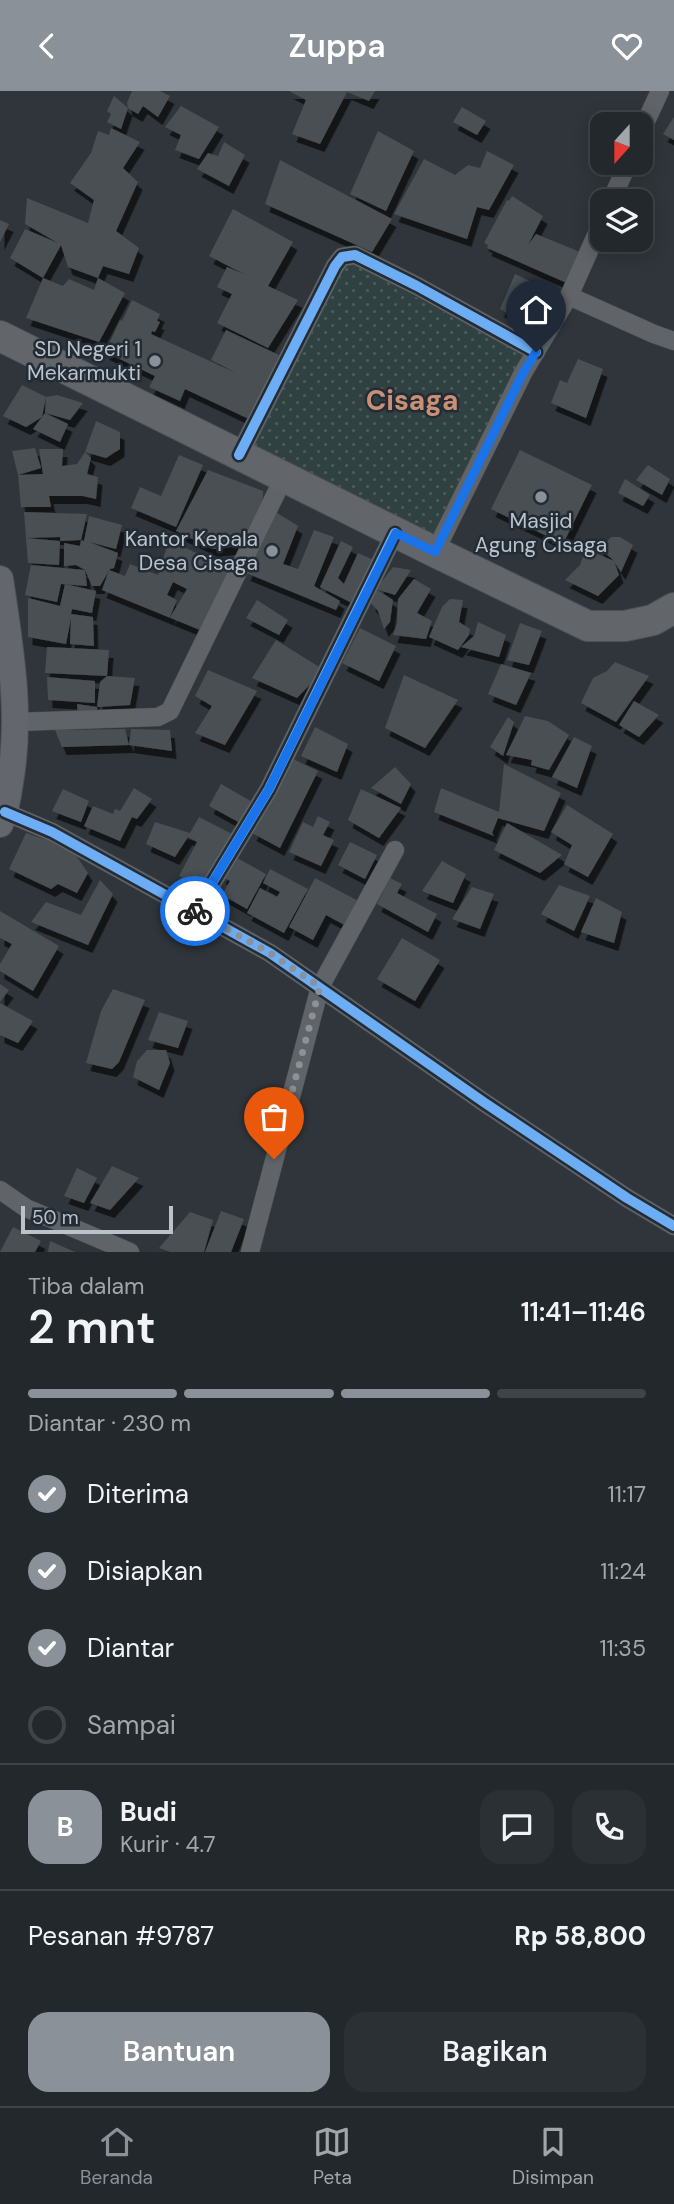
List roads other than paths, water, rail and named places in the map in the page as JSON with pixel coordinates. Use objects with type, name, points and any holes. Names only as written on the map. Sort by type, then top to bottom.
[{"type":"highway","points":[[0,336],[589,626],[625,626],[653,620],[674,608]]},
{"type":"main road","points":[[0,579],[17,722],[14,759],[3,818]]},
{"type":"street","points":[[650,112],[660,91]]},
{"type":"street","points":[[435,552],[523,373],[569,296],[590,249]]},
{"type":"street","points":[[239,455],[342,257],[355,255],[536,352]]},
{"type":"street","points":[[569,296],[674,341]]},
{"type":"street","points":[[17,722],[158,717],[170,711],[284,477]]},
{"type":"street","points":[[195,911],[269,789],[396,533]]},
{"type":"street","points":[[3,818],[52,832],[270,953],[594,1176],[674,1226]]},
{"type":"street","points":[[250,1252],[320,987],[395,849]]},
{"type":"street","points":[[0,1190],[26,1208],[130,1252]]},
{"type":"place","name":"SD Negeri 1 Mekarmukti","points":[[155,361]]},
{"type":"place","name":"Masjid Agung Cisaga","points":[[541,497]]},
{"type":"place","name":"Kantor Kepala Desa Cisaga","points":[[272,551]]},
{"type":"district","name":"Cisaga","points":[[412,400]]}]
